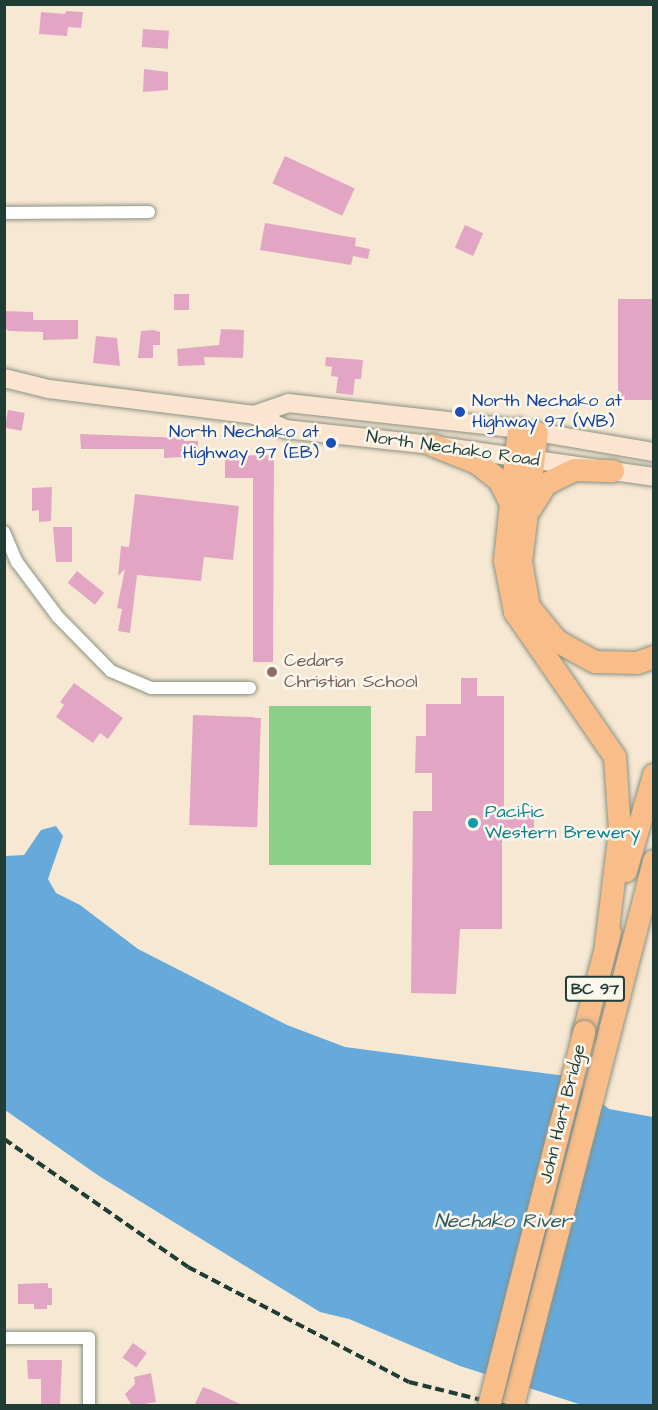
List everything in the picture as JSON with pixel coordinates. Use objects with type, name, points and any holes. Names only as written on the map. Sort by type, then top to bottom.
[{"type":"highway","points":[[528,431],[520,509],[521,562],[529,607],[557,641],[595,662],[637,663],[654,657]]},
{"type":"highway","points":[[432,445],[477,463],[499,480],[520,509]]},
{"type":"highway","points":[[606,945],[620,831],[615,757],[515,612],[505,561],[520,509],[546,484],[575,470],[613,471]]},
{"type":"highway","name":"BC 97","points":[[606,945],[654,775]]},
{"type":"highway","name":"BC 97","points":[[651,879],[654,861]]},
{"type":"highway","name":"John Hart Bridge","points":[[513,1406],[651,879]]},
{"type":"highway","name":"John Hart Bridge","points":[[489,1406],[606,945]]},
{"type":"main road","name":"North Nechako Road","points":[[4,378],[49,389],[254,415],[285,429],[432,445],[654,477]]},
{"type":"main road","name":"North Nechako Road","points":[[254,415],[288,403],[528,431],[654,452]]},
{"type":"street","points":[[4,213],[149,212]]},
{"type":"street","points":[[4,532],[17,562],[57,617],[111,671],[151,688],[250,688]]},
{"type":"street","points":[[4,1338],[89,1338],[89,1406]]},
{"type":"green space","points":[[269,706],[371,706],[371,865],[269,865]]},
{"type":"water","name":"Nechako River","points":[[56,826],[63,836],[48,879],[56,893],[80,905],[138,949],[287,1025],[345,1047],[566,1076],[609,1109],[653,1117],[653,1405],[582,1405],[460,1366],[349,1319],[320,1312],[99,1176],[5,1110],[5,856],[24,855],[41,830]]},
{"type":"building","points":[[66,11],[83,12],[81,28],[68,27],[67,36],[39,34],[41,12],[65,14]]},
{"type":"building","points":[[143,29],[169,31],[168,49],[142,47]]},
{"type":"building","points":[[144,69],[168,72],[168,90],[143,92]]},
{"type":"building","points":[[285,156],[355,189],[342,216],[272,183]]},
{"type":"building","points":[[265,223],[356,238],[355,246],[370,249],[368,259],[353,256],[351,265],[260,250]]},
{"type":"building","points":[[465,225],[483,233],[473,256],[455,248]]},
{"type":"building","points":[[174,294],[189,294],[189,310],[174,310]]},
{"type":"building","points":[[618,299],[654,299],[654,400],[618,400]]},
{"type":"building","points":[[4,311],[33,312],[33,320],[78,320],[78,339],[43,340],[43,332],[9,331],[4,328]]},
{"type":"building","points":[[221,329],[244,330],[243,358],[204,357],[205,365],[178,366],[177,349],[219,345]]},
{"type":"building","points":[[141,331],[160,332],[160,345],[153,345],[153,358],[138,358]]},
{"type":"building","points":[[96,336],[117,338],[120,366],[93,363]]},
{"type":"building","points":[[326,357],[363,360],[361,379],[355,379],[353,395],[336,393],[338,377],[331,376],[332,367],[325,366]]},
{"type":"building","points":[[8,410],[25,413],[22,431],[5,428]]},
{"type":"building","points":[[80,434],[184,438],[184,441],[198,441],[198,456],[164,458],[164,449],[81,449]]},
{"type":"building","points":[[274,455],[273,662],[253,662],[253,478],[225,478],[225,456]]},
{"type":"building","points":[[52,487],[51,521],[39,522],[39,510],[32,511],[32,488]]},
{"type":"building","points":[[135,494],[239,506],[233,560],[204,557],[201,581],[137,575],[130,633],[118,631],[122,609],[117,608],[125,569],[118,576],[121,546],[129,547]]},
{"type":"building","points":[[53,527],[72,527],[72,562],[56,562]]},
{"type":"building","points":[[77,571],[104,593],[95,605],[68,583]]},
{"type":"building","name":"Pacific Western Brewery","points":[[461,678],[477,678],[477,696],[504,696],[504,811],[534,811],[534,834],[502,834],[502,929],[460,929],[456,994],[411,993],[413,811],[432,811],[432,773],[415,773],[416,736],[426,736],[426,704],[461,704]]},
{"type":"building","points":[[74,683],[123,718],[108,739],[100,733],[93,743],[56,717],[64,705],[60,702]]},
{"type":"building","points":[[193,715],[261,717],[257,827],[189,825]]},
{"type":"building","points":[[48,1283],[48,1288],[52,1288],[52,1305],[47,1305],[47,1309],[34,1309],[34,1304],[18,1304],[18,1284]]},
{"type":"building","points":[[133,1343],[147,1353],[136,1368],[122,1358]]},
{"type":"building","points":[[27,1360],[62,1360],[60,1406],[41,1406],[41,1379],[28,1379]]},
{"type":"building","points":[[151,1373],[156,1402],[132,1406],[125,1394],[135,1384],[134,1377]]},
{"type":"building","points":[[203,1387],[211,1390],[244,1406],[194,1406]]},
{"type":"railway","points":[[4,1139],[188,1267],[409,1382],[506,1406]]},
{"type":"place","name":"North Nechako at Highway 97 (WB)","points":[[460,412]]},
{"type":"place","name":"North Nechako at Highway 97 (EB)","points":[[331,443]]},
{"type":"place","name":"Cedars Christian School","points":[[272,672]]},
{"type":"place","name":"Pacific Western Brewery","points":[[473,823]]}]
